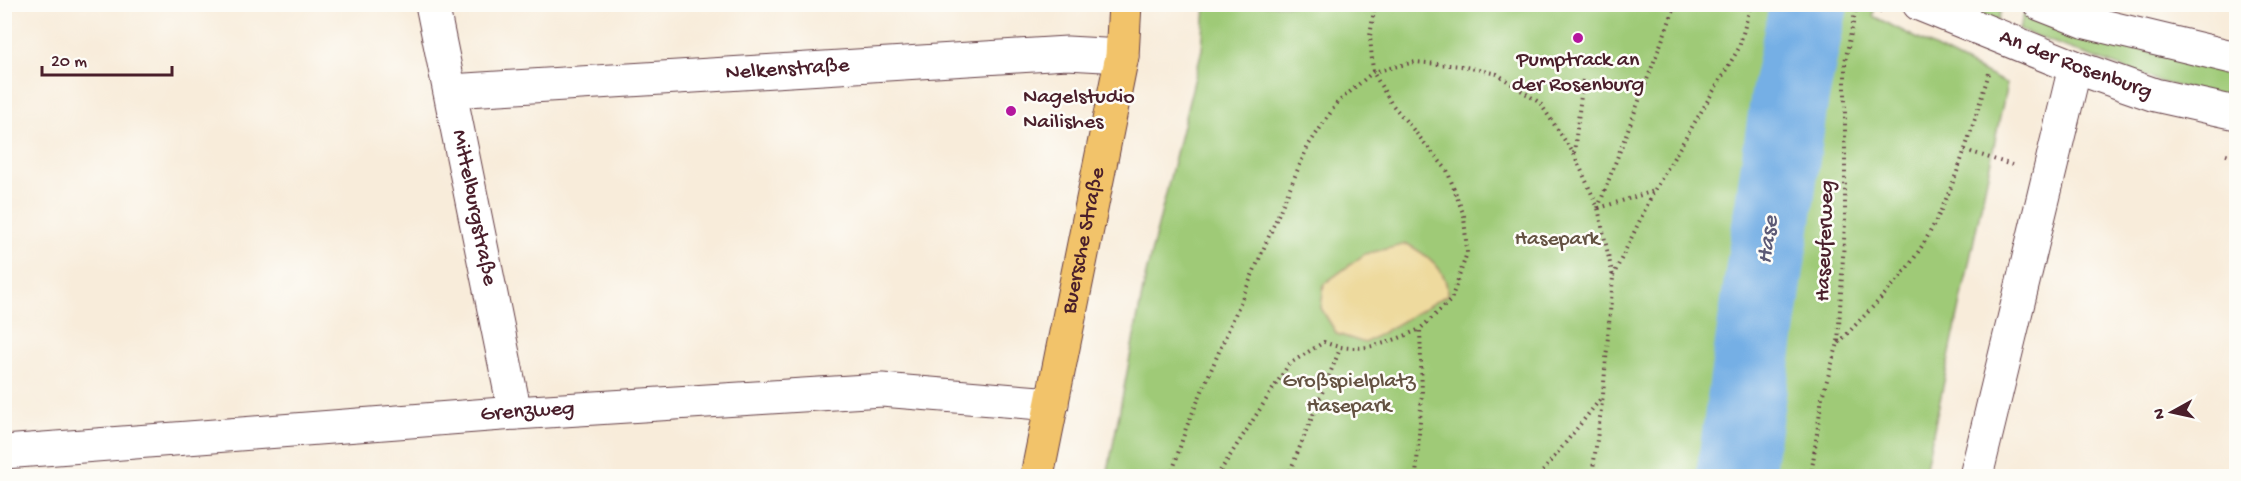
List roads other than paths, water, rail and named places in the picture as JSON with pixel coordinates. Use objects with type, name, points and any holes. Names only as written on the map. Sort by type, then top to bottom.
[{"type":"main road","name":"Buersche Straße","points":[[1037,477],[1122,56],[1125,4]]},
{"type":"street","name":"Mittelburgstraße","points":[[432,4],[515,414]]},
{"type":"street","name":"An der Rosenburg","points":[[1919,4],[2075,67],[2155,94],[2236,114]]},
{"type":"street","name":"An der Rosenburg","points":[[2041,5],[2086,22],[2236,58]]},
{"type":"street","name":"Nelkenstraße","points":[[450,91],[1067,53],[1122,56]]},
{"type":"street","points":[[1976,477],[2075,67]]},
{"type":"street","name":"Grenzweg","points":[[4,452],[515,414],[882,390],[1052,405]]},
{"type":"waterway","name":"Hase","points":[[1735,476],[1790,95],[1809,4]]},
{"type":"place","name":"Pumptrack an der Rosenburg","points":[[1578,38]]},
{"type":"place","name":"Nagelstudio Nailishes","points":[[1011,111]]},
{"type":"park label","name":"Hasepark","points":[[1557,240]]},
{"type":"park label","name":"Großspielplatz Hasepark","points":[[1349,394]]}]
